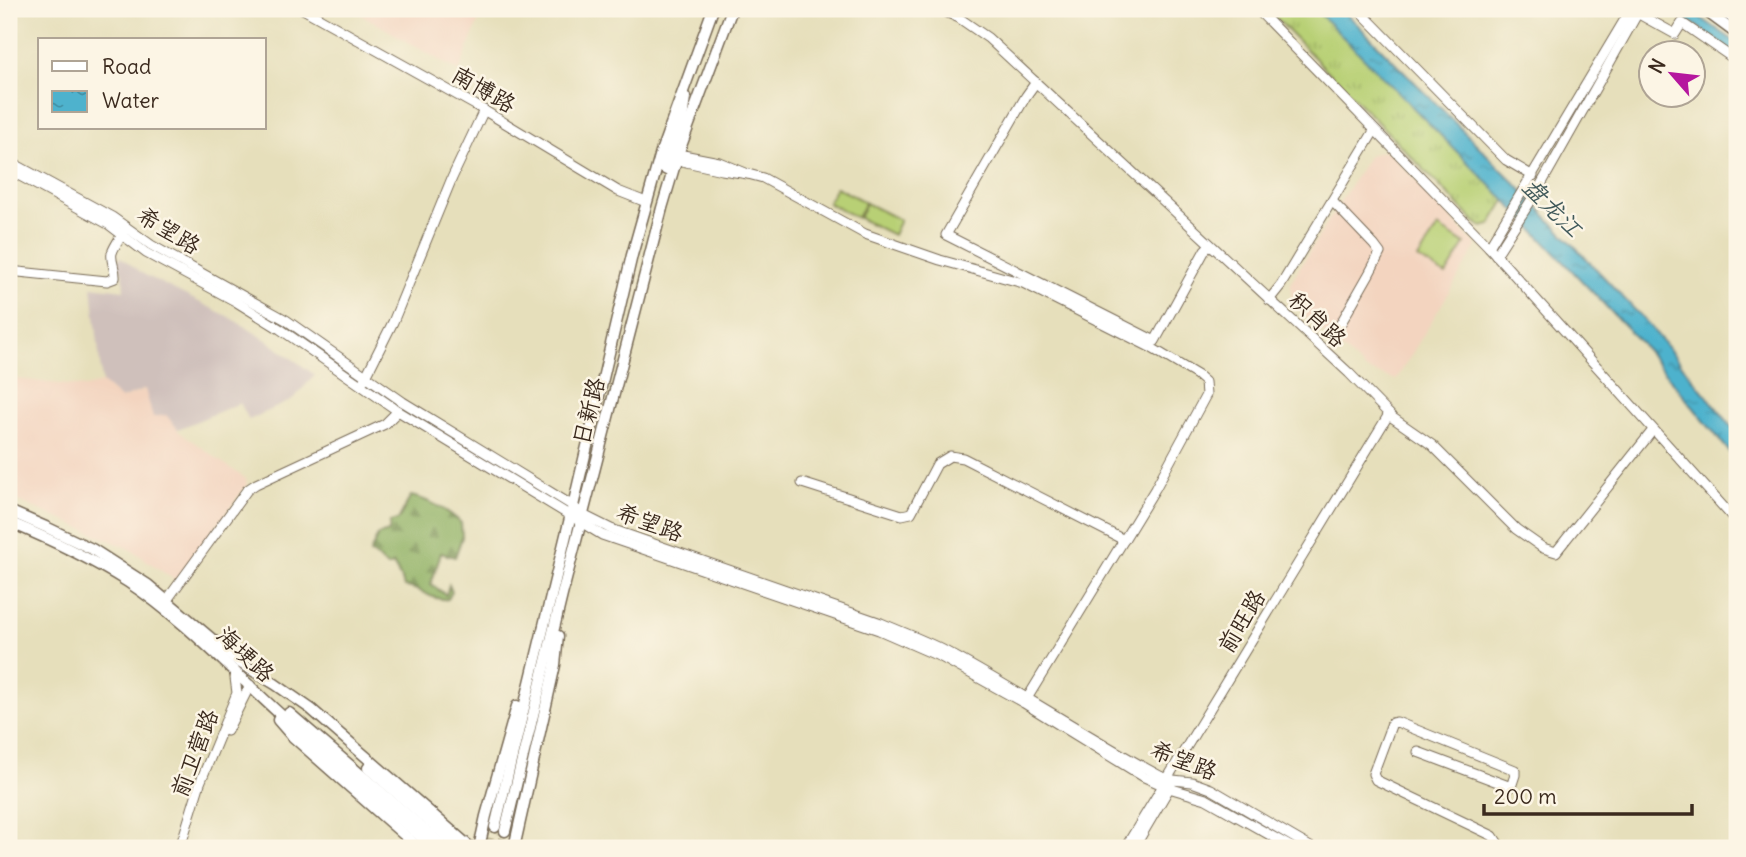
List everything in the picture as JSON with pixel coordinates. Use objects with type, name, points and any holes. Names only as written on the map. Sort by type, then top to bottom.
[{"type":"main road","name":"日新路","points":[[713,9],[662,149],[632,254],[500,829],[659,221],[677,159],[732,9]]},
{"type":"main road","points":[[1703,9],[1737,33]]},
{"type":"main road","points":[[1721,9],[1737,21]]},
{"type":"main road","points":[[677,159],[669,170],[665,169],[682,120],[689,70]]},
{"type":"main road","name":"海埂路","points":[[9,511],[92,549],[167,600],[240,667],[250,685],[278,713],[434,848]]},
{"type":"main road","name":"海埂路","points":[[9,522],[97,563],[130,584],[240,667],[297,706],[461,848]]},
{"type":"main road","points":[[514,848],[555,665],[562,595]]},
{"type":"main road","name":"日新路","points":[[479,848],[521,692],[550,603]]},
{"type":"main road","points":[[240,667],[275,684],[311,709],[471,848]]},
{"type":"main road","points":[[250,685],[291,735],[413,846]]},
{"type":"main road","points":[[250,685],[297,720],[446,848]]},
{"type":"street","name":"南博路","points":[[303,9],[484,110],[618,191],[646,202]]},
{"type":"street","name":"积肖路","points":[[939,9],[959,18],[988,38],[1349,373],[1391,416],[1432,445],[1516,529],[1542,548],[1556,552],[1653,430]]},
{"type":"street","points":[[1257,9],[1493,251],[1737,522]]},
{"type":"street","points":[[1358,9],[1506,160],[1532,178]]},
{"type":"street","points":[[1493,251],[1500,230],[1632,11]]},
{"type":"street","points":[[1493,251],[1509,237],[1539,188],[1632,11]]},
{"type":"street","points":[[1632,11],[1675,34],[1682,23],[1737,61]]},
{"type":"street","points":[[1036,82],[946,235],[1155,341],[1209,245]]},
{"type":"street","points":[[360,386],[393,322],[452,178],[484,110]]},
{"type":"street","points":[[1269,300],[1281,285],[1374,131]]},
{"type":"street","points":[[677,159],[763,178],[865,234],[940,260],[1023,283],[1150,347],[1203,379],[1206,395],[1155,489],[1028,697]]},
{"type":"street","name":"希望路","points":[[9,161],[112,217],[146,253],[235,301],[398,411],[572,512]]},
{"type":"street","name":"希望路","points":[[9,170],[286,320],[366,377],[608,538],[879,630],[920,647],[1024,702],[1144,776],[1206,799],[1293,848]]},
{"type":"street","points":[[1332,201],[1380,253],[1333,337]]},
{"type":"street","points":[[9,271],[107,281],[116,278],[112,253],[124,231]]},
{"type":"street","points":[[167,600],[247,490],[385,424],[398,411]]},
{"type":"street","name":"前旺路","points":[[1125,848],[1168,783],[1391,416]]},
{"type":"street","points":[[802,483],[902,515],[911,513],[937,464],[950,456],[963,458],[1124,540]]},
{"type":"street","name":"希望路","points":[[582,519],[881,623],[922,640],[1028,697],[1168,783],[1192,782],[1211,789],[1312,848]]},
{"type":"street","name":"前卫营路","points":[[180,848],[200,783],[237,693],[240,667]]},
{"type":"street","name":"前卫营路","points":[[186,848],[217,755],[250,685]]},
{"type":"street","points":[[1419,752],[1511,787],[1515,771],[1393,722],[1373,775],[1376,780],[1493,836],[1499,848]]},
{"type":"street","name":"前旺路","points":[[1134,848],[1168,783]]},
{"type":"shaded area","points":[[352,9],[483,9],[459,72]]},
{"type":"shaded area","points":[[1387,150],[1477,246],[1396,380],[1366,370],[1322,331],[1293,304],[1290,283],[1369,155]]},
{"type":"shaded area","points":[[121,257],[143,274],[229,317],[315,375],[292,400],[249,420],[240,403],[178,429],[166,415],[153,417],[145,389],[121,399],[102,383],[92,286],[124,290],[123,274],[115,262]]},
{"type":"shaded area","points":[[9,378],[85,387],[102,383],[121,399],[146,389],[178,431],[246,479],[247,485],[176,581],[130,549],[9,497]]},
{"type":"green space","points":[[1267,9],[1317,9],[1506,199],[1490,225],[1482,227],[1474,221]]},
{"type":"green space","points":[[836,187],[865,202],[857,218],[828,203]]},
{"type":"green space","points":[[866,203],[900,220],[893,235],[859,218]]},
{"type":"green space","points":[[1438,227],[1465,244],[1446,275],[1418,259]]},
{"type":"green space","points":[[411,496],[438,506],[461,523],[462,537],[455,557],[441,553],[431,584],[446,595],[449,585],[452,592],[448,599],[436,598],[404,587],[393,565],[387,567],[370,553],[378,535],[389,532],[390,522],[398,520]]},
{"type":"water","points":[[1315,9],[1342,9],[1515,183],[1650,326],[1737,433],[1737,461],[1640,342],[1503,198]]},
{"type":"water","points":[[1669,9],[1688,9],[1737,43],[1737,56],[1691,22],[1689,24]]},
{"type":"tunnel","points":[[490,848],[495,827]]},
{"type":"tunnel","points":[[501,848],[505,831]]},
{"type":"water label","name":"盘龙江","points":[[1553,207]]}]
